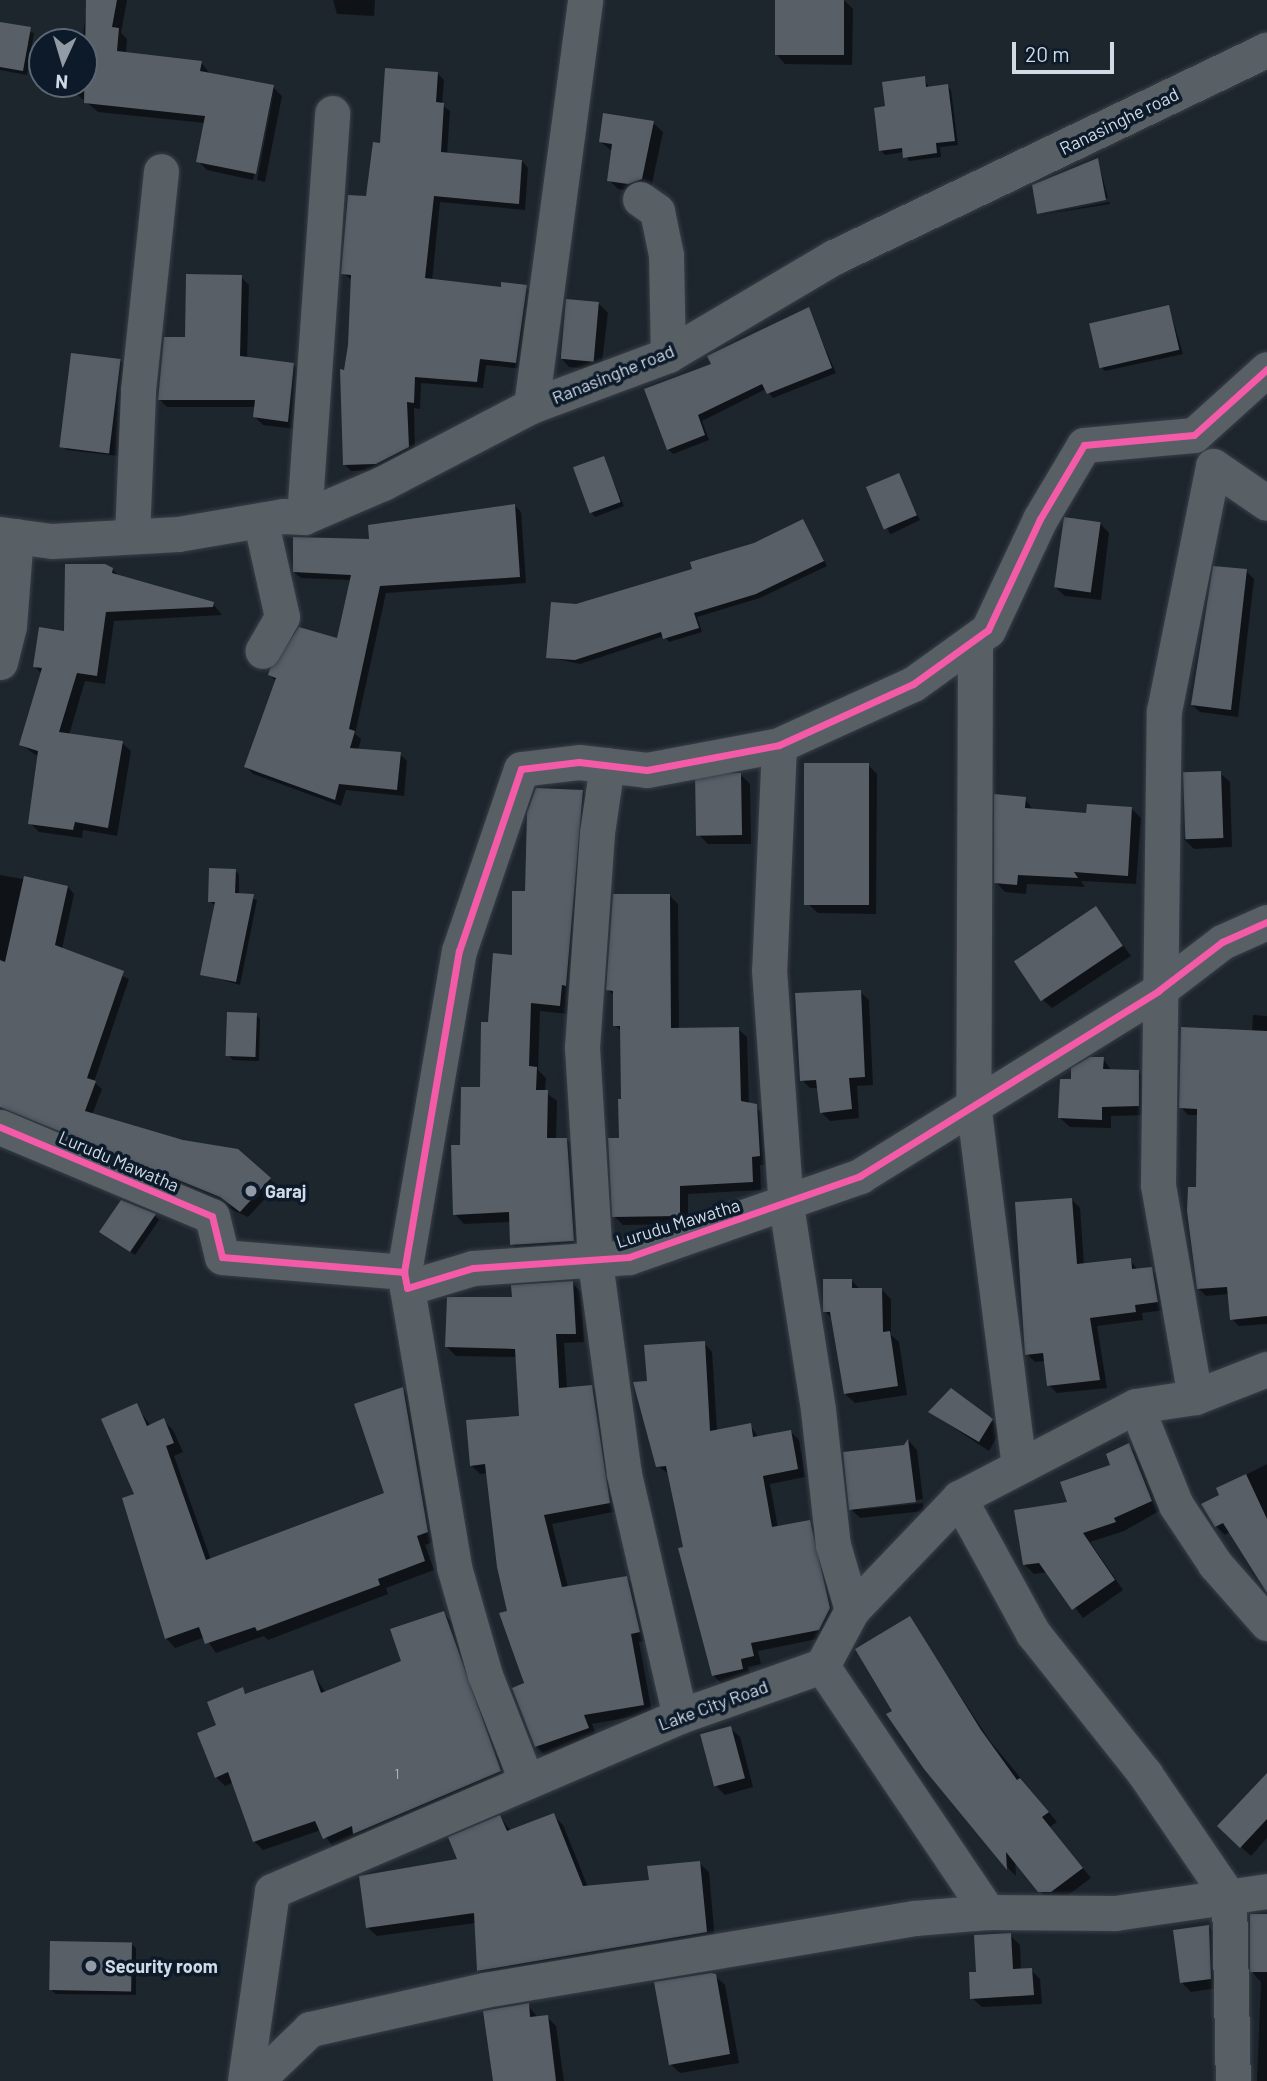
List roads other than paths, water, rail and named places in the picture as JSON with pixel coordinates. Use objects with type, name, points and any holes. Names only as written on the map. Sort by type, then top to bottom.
[{"type":"street","points":[[531,406],[585,0]]},
{"type":"street","name":"Ranasinghe road","points":[[8,535],[52,541],[261,523],[283,516],[304,517],[383,483],[531,406],[668,355],[835,257],[1267,50]]},
{"type":"street","points":[[304,517],[332,113]]},
{"type":"street","points":[[132,536],[138,390],[161,171]]},
{"type":"street","points":[[640,199],[657,211],[666,255],[668,355]]},
{"type":"street","points":[[526,1780],[485,1675],[454,1567],[405,1280],[458,951],[521,769],[579,762],[647,770],[779,745],[913,684],[975,643],[988,630],[1040,519],[1084,445],[1194,435],[1267,369]]},
{"type":"street","points":[[1195,1397],[1158,1184],[1158,991],[1164,711],[1213,466],[1267,503]]},
{"type":"street","points":[[261,523],[282,617],[262,651]]},
{"type":"street","points":[[0,662],[9,626],[8,535]]},
{"type":"street","points":[[975,643],[973,1103],[1019,1465]]},
{"type":"street","points":[[779,745],[769,971],[786,1205],[818,1410],[833,1545],[852,1610]]},
{"type":"street","points":[[607,765],[597,832],[582,1047],[595,1262],[624,1474],[680,1716]]},
{"type":"street","name":"Lurudu Mawatha","points":[[0,1128],[212,1216],[222,1257],[405,1280],[474,1268],[629,1258],[786,1205],[859,1176],[1158,991],[1222,942],[1267,922]]},
{"type":"street","points":[[988,1912],[822,1666],[852,1610],[959,1498],[1136,1406],[1195,1397],[1267,1369]]},
{"type":"street","points":[[1136,1406],[1176,1505],[1215,1564],[1267,1623]]},
{"type":"street","points":[[959,1498],[1033,1633],[1145,1774],[1229,1897],[1233,2081]]},
{"type":"street","name":"Lake City Road","points":[[245,2081],[272,1891],[680,1716],[822,1666]]},
{"type":"street","points":[[256,2081],[310,2029],[622,1966],[915,1918],[988,1912],[1115,1913],[1267,1891]]},
{"type":"place","name":"Garaj","points":[[251,1191]]},
{"type":"place","name":"Security room","points":[[91,1966]]}]
